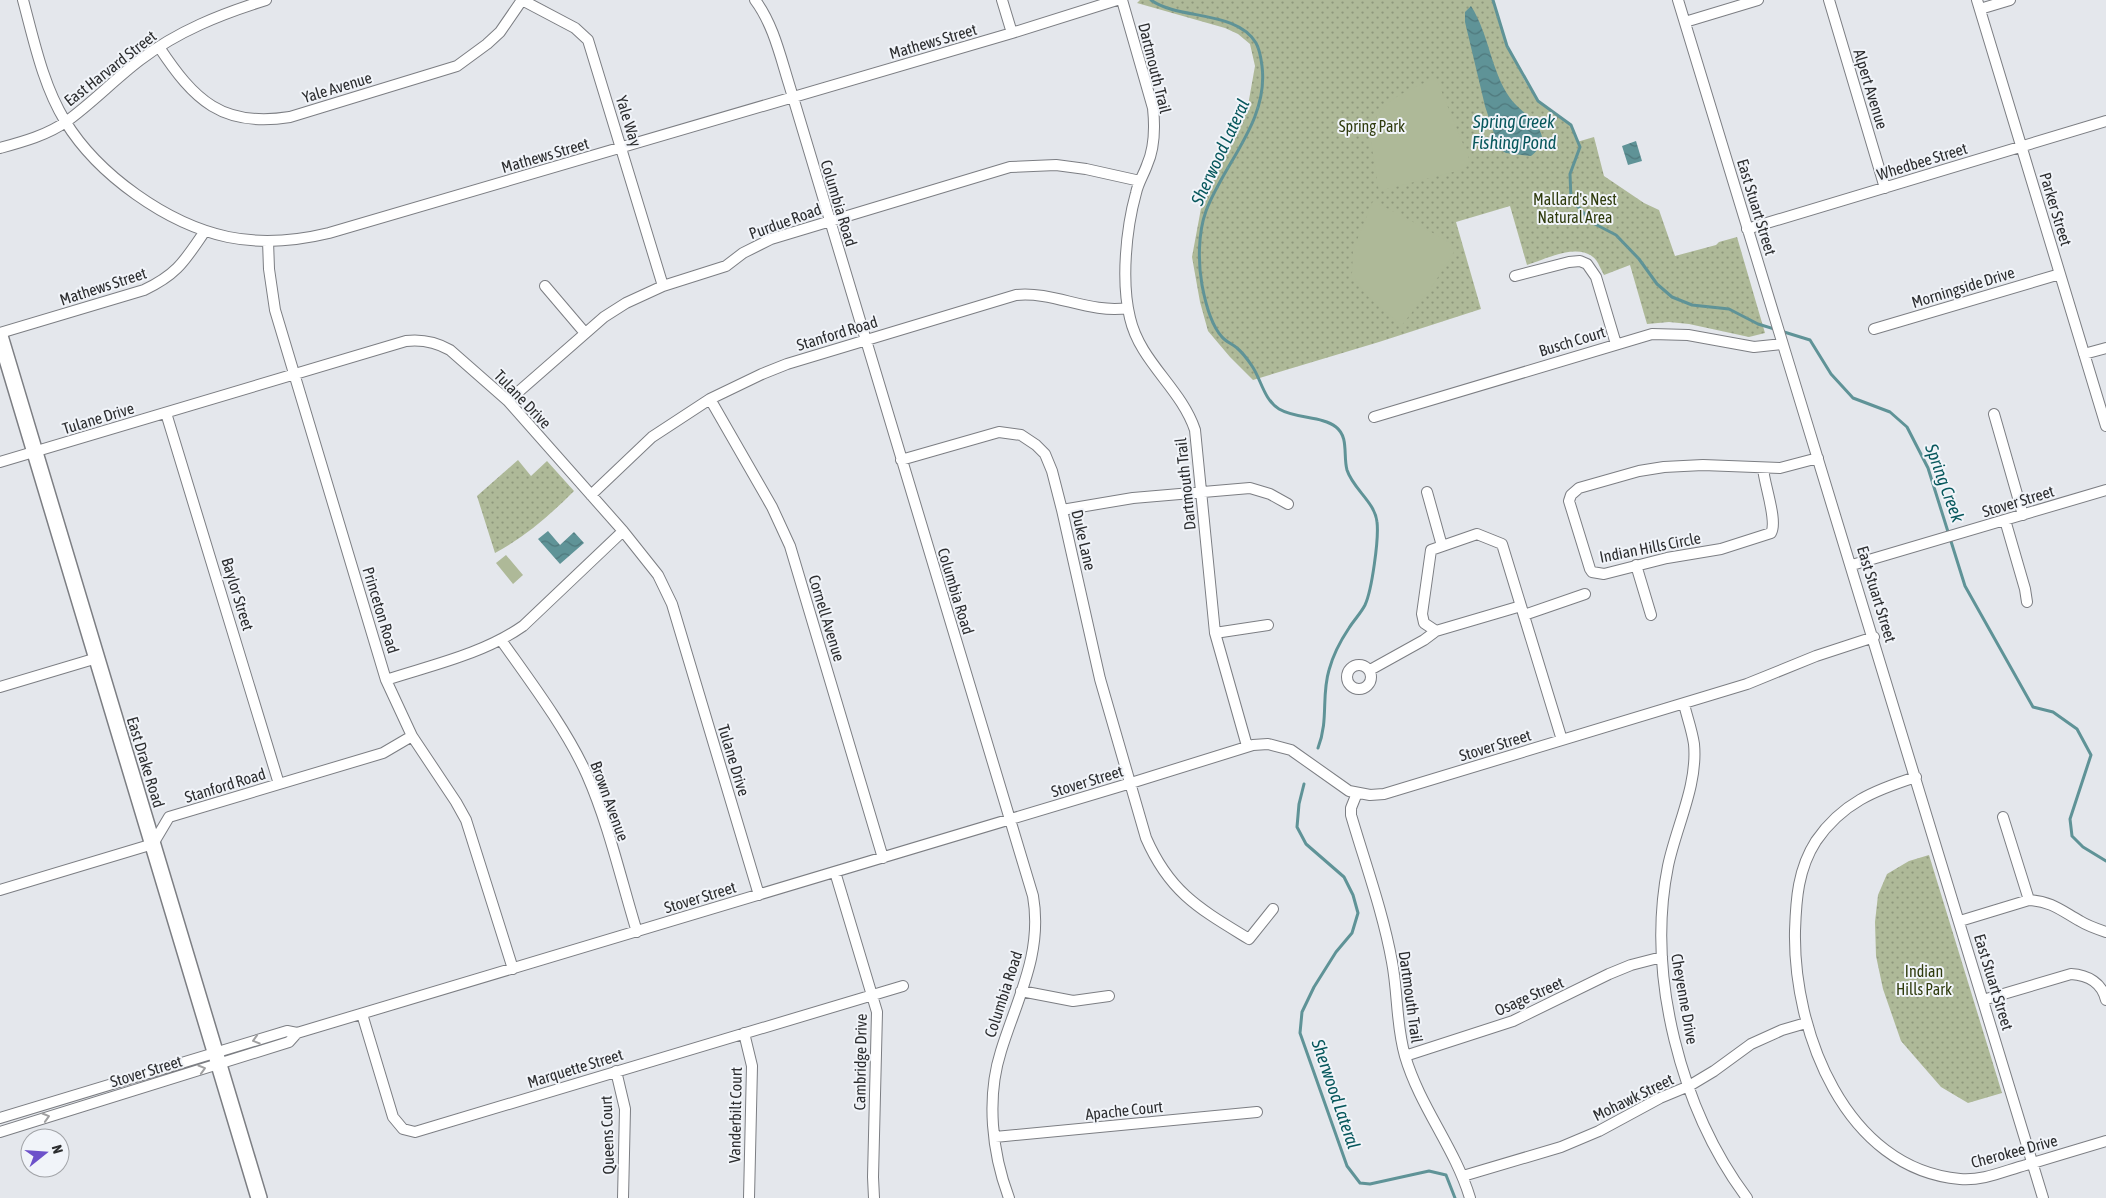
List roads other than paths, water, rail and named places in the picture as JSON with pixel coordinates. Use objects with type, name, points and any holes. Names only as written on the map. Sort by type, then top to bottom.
[{"type":"main road","name":"East Drake Road","points":[[0,335],[259,1198]]},
{"type":"street","points":[[23,0],[47,83],[66,122],[98,161],[134,193],[162,210],[205,231]]},
{"type":"street","name":"East Harvard Street","points":[[0,148],[22,142],[66,122],[140,60],[159,47],[204,22],[229,11],[266,0]]},
{"type":"street","name":"Yale Avenue","points":[[159,47],[179,77],[204,101],[225,112],[242,117],[274,120],[290,117],[457,66],[500,32],[522,0]]},
{"type":"street","name":"Yale Way","points":[[522,0],[575,28],[588,40],[663,286]]},
{"type":"street","name":"Columbia Road","points":[[755,0],[767,19],[773,34],[1032,896],[1035,916],[1035,943],[1032,960],[996,1070],[993,1099],[995,1137],[1001,1171],[1010,1198]]},
{"type":"street","points":[[1002,0],[1012,34]]},
{"type":"street","name":"Mathews Street","points":[[0,335],[144,290],[159,283],[181,266],[205,231],[238,238],[268,241],[310,238],[329,234],[1012,34],[1117,0]]},
{"type":"street","name":"Dartmouth Trail","points":[[1122,0],[1153,108],[1154,123],[1150,155],[1134,203],[1128,244],[1126,288],[1130,320],[1142,349],[1190,417],[1197,440],[1215,633],[1247,746]]},
{"type":"street","name":"East Stuart Street","points":[[1678,0],[2044,1198]]},
{"type":"street","points":[[1685,22],[1758,0]]},
{"type":"street","name":"Alpert Avenue","points":[[1829,0],[1885,188]]},
{"type":"street","points":[[1978,5],[2010,0]]},
{"type":"street","name":"Parker Street","points":[[1978,5],[2106,426]]},
{"type":"street","name":"Whedbee Street","points":[[1747,229],[2106,121]]},
{"type":"street","name":"Purdue Road","points":[[508,401],[585,333],[626,303],[663,286],[726,266],[743,253],[771,239],[1010,167],[1056,165],[1086,169],[1140,181]]},
{"type":"street","name":"Princeton Road","points":[[268,241],[270,287],[275,310],[386,680],[412,736],[466,820],[513,969]]},
{"type":"street","points":[[1516,276],[1569,262],[1580,261],[1587,264],[1596,277],[1616,344]]},
{"type":"street","name":"Morningside Drive","points":[[1874,329],[2060,274]]},
{"type":"street","points":[[545,286],[585,333]]},
{"type":"street","name":"Stanford Road","points":[[591,495],[652,437],[710,399],[787,364],[1016,295],[1042,295],[1101,309],[1128,308]]},
{"type":"street","name":"Busch Court","points":[[1374,417],[1640,337],[1665,333],[1688,335],[1754,347],[1782,343]]},
{"type":"street","name":"Tulane Drive","points":[[0,462],[406,341],[419,340],[441,345],[450,350],[508,401],[655,570],[672,604],[759,895]]},
{"type":"street","points":[[2084,354],[2106,348]]},
{"type":"street","name":"Cornell Avenue","points":[[710,399],[772,507],[790,546],[883,858]]},
{"type":"street","name":"Baylor Street","points":[[166,413],[279,784]]},
{"type":"street","points":[[1994,414],[2024,515]]},
{"type":"street","name":"Duke Lane","points":[[901,460],[990,433],[1010,432],[1021,435],[1036,445],[1049,462],[1062,510],[1100,679],[1146,838],[1153,854],[1170,880],[1194,904],[1249,939],[1273,909]]},
{"type":"street","name":"Indian Hills Circle","points":[[1763,468],[1766,490],[1774,521],[1771,533],[1721,550],[1636,565],[1604,574],[1598,574],[1590,569],[1569,501],[1571,495],[1579,488],[1624,475],[1664,467],[1703,465],[1780,468],[1818,458]]},
{"type":"street","points":[[1062,510],[1133,498],[1250,488],[1270,494],[1288,504]]},
{"type":"street","name":"Stover Street","points":[[1852,565],[2106,490]]},
{"type":"street","points":[[1427,492],[1442,546]]},
{"type":"street","points":[[2005,520],[2027,602]]},
{"type":"street","points":[[386,680],[501,640],[523,626],[623,531]]},
{"type":"street","points":[[1436,631],[1424,624],[1422,614],[1431,550],[1476,534],[1502,544],[1562,740]]},
{"type":"street","points":[[1636,565],[1652,615]]},
{"type":"street","points":[[1370,670],[1424,640],[1436,631],[1585,594]]},
{"type":"street","points":[[1215,633],[1268,625]]},
{"type":"street","name":"Stover Street","points":[[0,1132],[217,1058],[287,1030],[297,1033],[362,1014],[1010,820],[1247,746],[1268,744],[1291,750],[1344,788],[1370,795],[1384,794],[1747,684],[1816,656],[1874,637]]},
{"type":"street","name":"Brown Avenue","points":[[501,640],[534,687],[586,774],[602,814],[637,932]]},
{"type":"street","points":[[0,687],[97,658]]},
{"type":"street","name":"Cheyenne Drive","points":[[1684,704],[1694,744],[1693,768],[1667,875],[1662,916],[1662,957],[1669,1012],[1689,1086],[1712,1140],[1745,1197]]},
{"type":"street","name":"Stanford Road","points":[[153,844],[169,817],[383,753],[412,736]]},
{"type":"street","name":"Cherokee Drive","points":[[1916,777],[1883,787],[1850,805],[1824,830],[1806,860],[1798,884],[1795,954],[1797,978],[1806,1023],[1823,1066],[1848,1111],[1870,1138],[1903,1161],[1940,1175],[1978,1179],[2106,1141]]},
{"type":"street","name":"Dartmouth Trail","points":[[1357,792],[1351,808],[1351,815],[1384,925],[1393,963],[1398,1021],[1405,1056],[1418,1091],[1463,1176],[1470,1198]]},
{"type":"street","points":[[2003,817],[2029,900]]},
{"type":"street","points":[[0,890],[153,844]]},
{"type":"street","name":"Cambridge Drive","points":[[835,872],[873,994],[878,1018],[872,1176],[874,1198]]},
{"type":"street","points":[[1960,921],[2029,900],[2049,902],[2079,921],[2106,932]]},
{"type":"street","name":"Osage Street","points":[[1405,1056],[1513,1021],[1609,974],[1631,965],[1662,957]]},
{"type":"street","points":[[1984,1000],[2071,974],[2080,974],[2094,981],[2101,987],[2106,1000]]},
{"type":"street","name":"Marquette Street","points":[[362,1014],[393,1117],[403,1129],[416,1132],[903,986]]},
{"type":"street","points":[[1021,992],[1073,1001],[1109,996]]},
{"type":"street","name":"Mohawk Street","points":[[1463,1176],[1561,1147],[1599,1131],[1660,1098],[1689,1086],[1714,1071],[1751,1044],[1782,1030],[1806,1023]]},
{"type":"street","name":"Vanderbilt Court","points":[[744,1033],[752,1066],[749,1198]]},
{"type":"street","name":"Stover Street","points":[[0,1118],[217,1058]]},
{"type":"street","name":"Queens Court","points":[[616,1072],[624,1109],[623,1198]]},
{"type":"street","name":"Apache Court","points":[[995,1137],[1257,1112]]},
{"type":"water","name":"Spring Creek Fishing Pond","points":[[1471,6],[1482,28],[1498,76],[1510,98],[1533,121],[1542,137],[1537,150],[1531,156],[1506,153],[1499,149],[1485,106],[1465,22],[1465,12]]},
{"type":"water","points":[[1636,141],[1642,161],[1628,165],[1622,146]]},
{"type":"water","points":[[548,531],[560,545],[574,532],[584,543],[560,564],[538,539]]},
{"type":"waterway","name":"Sherwood Lateral","points":[[1151,0],[1176,11],[1222,20],[1235,25],[1247,32],[1256,43],[1262,66],[1262,86],[1259,105],[1243,141],[1214,193],[1201,229],[1200,267],[1205,298],[1218,332],[1247,359],[1266,395],[1274,405],[1286,412],[1330,423],[1340,431],[1344,441],[1347,470],[1372,508],[1377,522],[1377,540],[1368,598],[1340,643],[1331,664],[1325,690],[1323,727],[1318,748]]},
{"type":"waterway","name":"Spring Creek","points":[[1493,0],[1507,46],[1538,101],[1571,125],[1580,147],[1570,174],[1571,199],[1593,223],[1616,235],[1639,259],[1657,284],[1672,297],[1692,305],[1729,309],[1758,324],[1810,340],[1831,374],[1853,398],[1890,412],[1907,427],[1928,468],[1965,586],[2033,707],[2053,712],[2077,729],[2091,755],[2070,819],[2072,836],[2083,847],[2106,861]]},
{"type":"waterway","name":"Sherwood Lateral","points":[[1304,784],[1299,804],[1297,827],[1306,844],[1344,877],[1353,895],[1358,913],[1352,933],[1336,952],[1314,987],[1302,1012],[1300,1033],[1347,1166],[1360,1183],[1370,1184],[1429,1171],[1446,1175],[1455,1198]]},
{"type":"park label","name":"Spring Park","points":[[1372,126]]},
{"type":"park label","name":"Mallard's Nest Natural Area","points":[[1575,208]]},
{"type":"park label","name":"Indian Hills Park","points":[[1924,980]]}]
